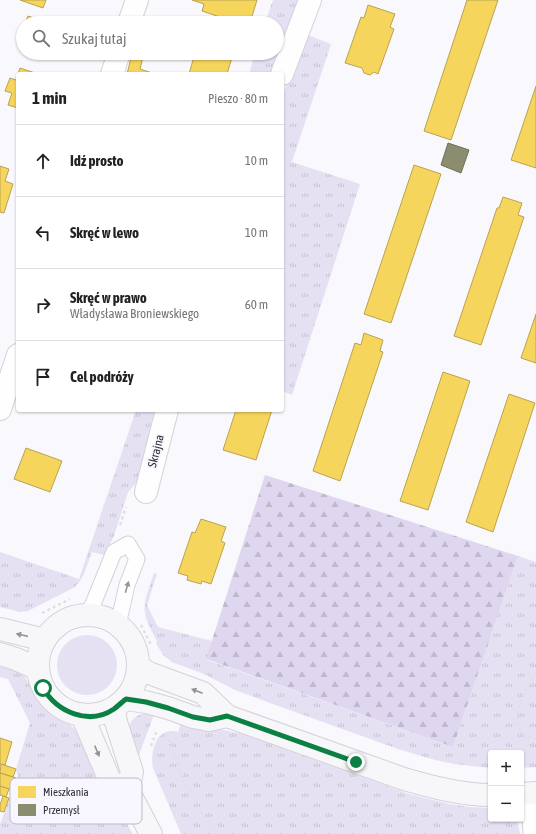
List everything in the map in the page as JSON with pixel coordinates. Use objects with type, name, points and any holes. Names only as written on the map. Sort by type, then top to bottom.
[{"type":"street","points":[[131,16],[137,0]]},
{"type":"street","points":[[283,72],[310,0]]},
{"type":"street","points":[[113,72],[117,60]]},
{"type":"street","points":[[0,409],[16,361]]},
{"type":"street","name":"Skrajna","points":[[146,492],[166,412]]},
{"type":"street","points":[[86,615],[108,619],[118,625],[132,639],[138,657],[139,667],[133,689],[120,704],[104,714],[93,716],[82,715],[63,709],[55,704],[43,688],[38,669],[40,648],[52,630],[62,622],[74,617],[86,615]]},
{"type":"street","points":[[0,629],[45,640]]},
{"type":"street","points":[[0,654],[16,659],[38,669]]},
{"type":"street","points":[[139,667],[149,673],[203,693],[227,716],[404,779],[466,793],[488,795]]},
{"type":"street","points":[[120,704],[146,702],[193,717],[210,720],[227,716]]},
{"type":"street","points":[[120,704],[116,722],[132,772],[131,778]]},
{"type":"street","points":[[82,715],[109,778]]},
{"type":"street","points":[[142,817],[151,834]]},
{"type":"lane","points":[[86,615],[102,584],[114,552],[128,544],[137,559],[127,585],[118,625]]},
{"type":"lane","points":[[529,794],[532,834]]},
{"type":"path","points":[[128,544],[117,536],[131,494],[146,492]]},
{"type":"path","points":[[37,615],[49,611],[76,596]]},
{"type":"path","points":[[140,624],[152,649]]},
{"type":"path","points":[[536,673],[522,696],[517,712],[523,732],[527,736],[536,739]]},
{"type":"path","points":[[163,731],[168,734],[183,779],[200,812],[217,834]]},
{"type":"green space","points":[[273,0],[300,0],[284,46],[284,16],[267,16]]},
{"type":"green space","points":[[305,34],[331,44],[292,162],[360,184],[292,395],[284,392],[284,92]]},
{"type":"green space","points":[[253,60],[279,60],[275,72],[250,72]]},
{"type":"green space","points":[[135,412],[160,412],[144,475],[128,492],[114,536],[104,555],[92,552],[84,574],[75,587],[28,611],[20,612],[0,607],[0,552],[79,579]]},
{"type":"green space","points":[[265,475],[518,556],[453,747],[206,659]]},
{"type":"green space","points":[[518,556],[536,562],[536,767],[524,768],[524,750],[488,750],[488,768],[454,764],[398,749],[235,690],[204,674],[172,662],[163,655],[156,643],[157,641],[147,622],[145,614],[145,601],[154,573],[157,574],[147,605],[158,627],[212,641],[207,660],[453,747]]},
{"type":"green space","points":[[81,635],[93,635],[104,640],[112,648],[117,659],[115,677],[104,690],[93,695],[81,695],[70,690],[62,682],[57,671],[57,659],[62,648],[70,640]]},
{"type":"green space","points":[[0,661],[23,674],[42,704],[70,724],[78,733],[100,778],[17,778],[16,769],[30,723],[8,679],[0,677]]},
{"type":"green space","points":[[147,712],[155,712],[136,763],[129,739],[129,726],[132,720]]},
{"type":"green space","points":[[182,721],[247,735],[409,794],[450,804],[488,808],[488,822],[518,822],[520,834],[181,834],[153,768],[152,762],[154,748],[160,737],[164,733],[170,731],[178,732]]},
{"type":"green space","points":[[10,797],[10,824],[127,824],[133,834],[0,834],[0,824]]},
{"type":"building: Mieszkania","points":[[20,0],[46,0],[43,8]]},
{"type":"building: Mieszkania","points":[[192,0],[257,0],[252,16],[217,16],[202,11],[204,4]]},
{"type":"building: Mieszkania","points":[[467,0],[498,0],[451,140],[424,131]]},
{"type":"building: Mieszkania","points":[[368,5],[395,14],[390,27],[394,29],[378,74],[374,72],[370,75],[364,73],[362,68],[345,63],[361,17],[364,18]]},
{"type":"building: Mieszkania","points":[[130,60],[142,60],[140,69],[149,72],[128,72]]},
{"type":"building: Mieszkania","points":[[193,60],[231,60],[228,72],[190,72]]},
{"type":"building: Mieszkania","points":[[20,68],[32,72],[19,72]]},
{"type":"building: Mieszkania","points":[[10,78],[16,80],[16,107],[8,105],[12,93],[5,91]]},
{"type":"building: Mieszkania","points":[[536,86],[536,168],[511,160]]},
{"type":"building: Mieszkania","points":[[414,165],[441,174],[391,323],[364,314]]},
{"type":"building: Mieszkania","points":[[0,166],[9,169],[5,181],[13,184],[4,213],[0,212]]},
{"type":"building: Mieszkania","points":[[503,197],[522,203],[518,215],[524,217],[481,345],[454,336],[497,208],[499,208]]},
{"type":"building: Mieszkania","points":[[536,314],[536,363],[521,358]]},
{"type":"building: Mieszkania","points":[[364,333],[383,340],[380,351],[383,352],[340,481],[313,471],[355,343],[361,345]]},
{"type":"building: Mieszkania","points":[[443,372],[470,381],[428,510],[400,501]]},
{"type":"building: Mieszkania","points":[[509,394],[535,403],[493,532],[466,522]]},
{"type":"building: Mieszkania","points":[[235,412],[271,412],[256,460],[223,450]]},
{"type":"building: Mieszkania","points":[[26,448],[62,461],[50,492],[14,479]]},
{"type":"building: Mieszkania","points":[[201,519],[226,527],[221,541],[225,543],[211,584],[202,581],[201,584],[187,580],[188,576],[178,573],[192,532],[195,533]]},
{"type":"building: Mieszkania","points":[[0,738],[12,742],[5,765],[0,764]]},
{"type":"building: Mieszkania","points":[[1,764],[16,769],[13,777],[0,773]]},
{"type":"building: Mieszkania","points":[[0,773],[16,778],[10,778],[10,789],[0,786]]},
{"type":"building: Mieszkania","points":[[0,786],[9,789],[6,797],[0,795]]},
{"type":"building: Mieszkania","points":[[3,796],[9,798],[4,812],[0,811]]},
{"type":"building: Przemysł","points":[[448,143],[469,150],[461,173],[441,165]]},
{"type":"route","points":[[43,688],[55,704],[72,713],[93,716],[104,714],[114,709],[126,699],[146,702],[193,717],[210,720],[227,716],[356,762]]}]
